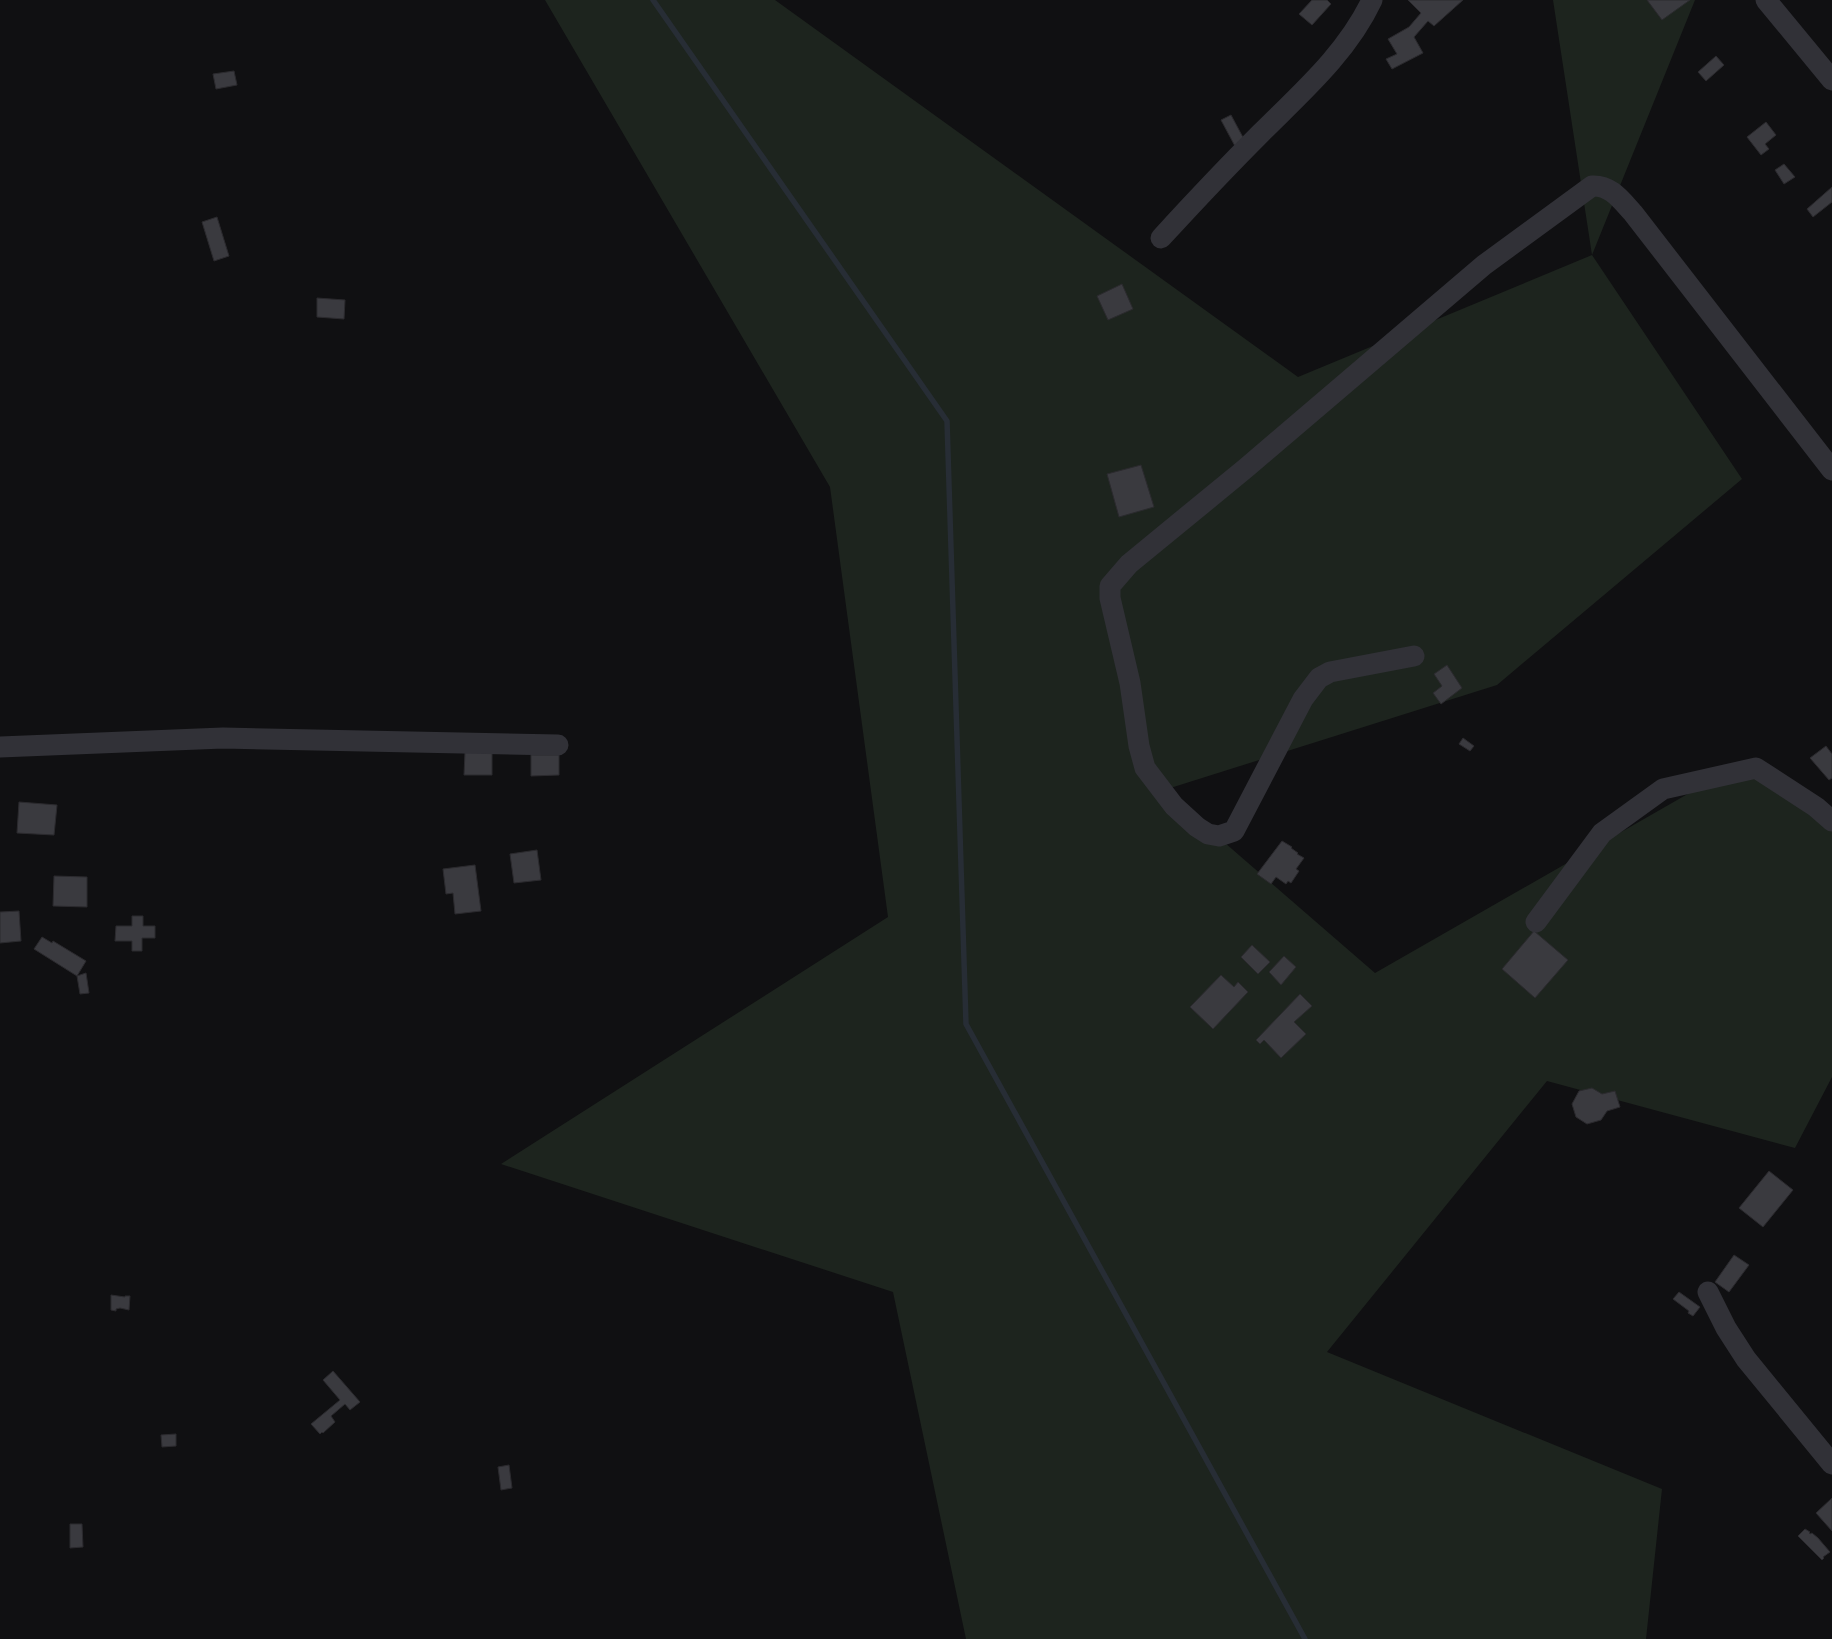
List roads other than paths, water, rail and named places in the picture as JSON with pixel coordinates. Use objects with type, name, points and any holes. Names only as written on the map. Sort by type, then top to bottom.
[{"type":"street","points":[[1162,238],[1212,182],[1324,70],[1354,33],[1372,0]]},
{"type":"street","points":[[1766,0],[1832,80]]},
{"type":"street","points":[[1414,656],[1330,672],[1319,678],[1303,698],[1234,831],[1219,836],[1208,834],[1174,806],[1145,768],[1139,746],[1130,684],[1110,598],[1110,586],[1129,564],[1253,462],[1484,265],[1592,186],[1600,185],[1607,188],[1633,213],[1832,470]]},
{"type":"street","points":[[0,747],[224,738],[558,745]]},
{"type":"street","points":[[1536,922],[1602,833],[1662,788],[1756,768],[1816,807],[1832,820]]},
{"type":"street","points":[[1708,1292],[1726,1328],[1746,1359],[1832,1464]]},
{"type":"waterway","points":[[653,0],[947,421],[966,1024],[1305,1639]]}]
